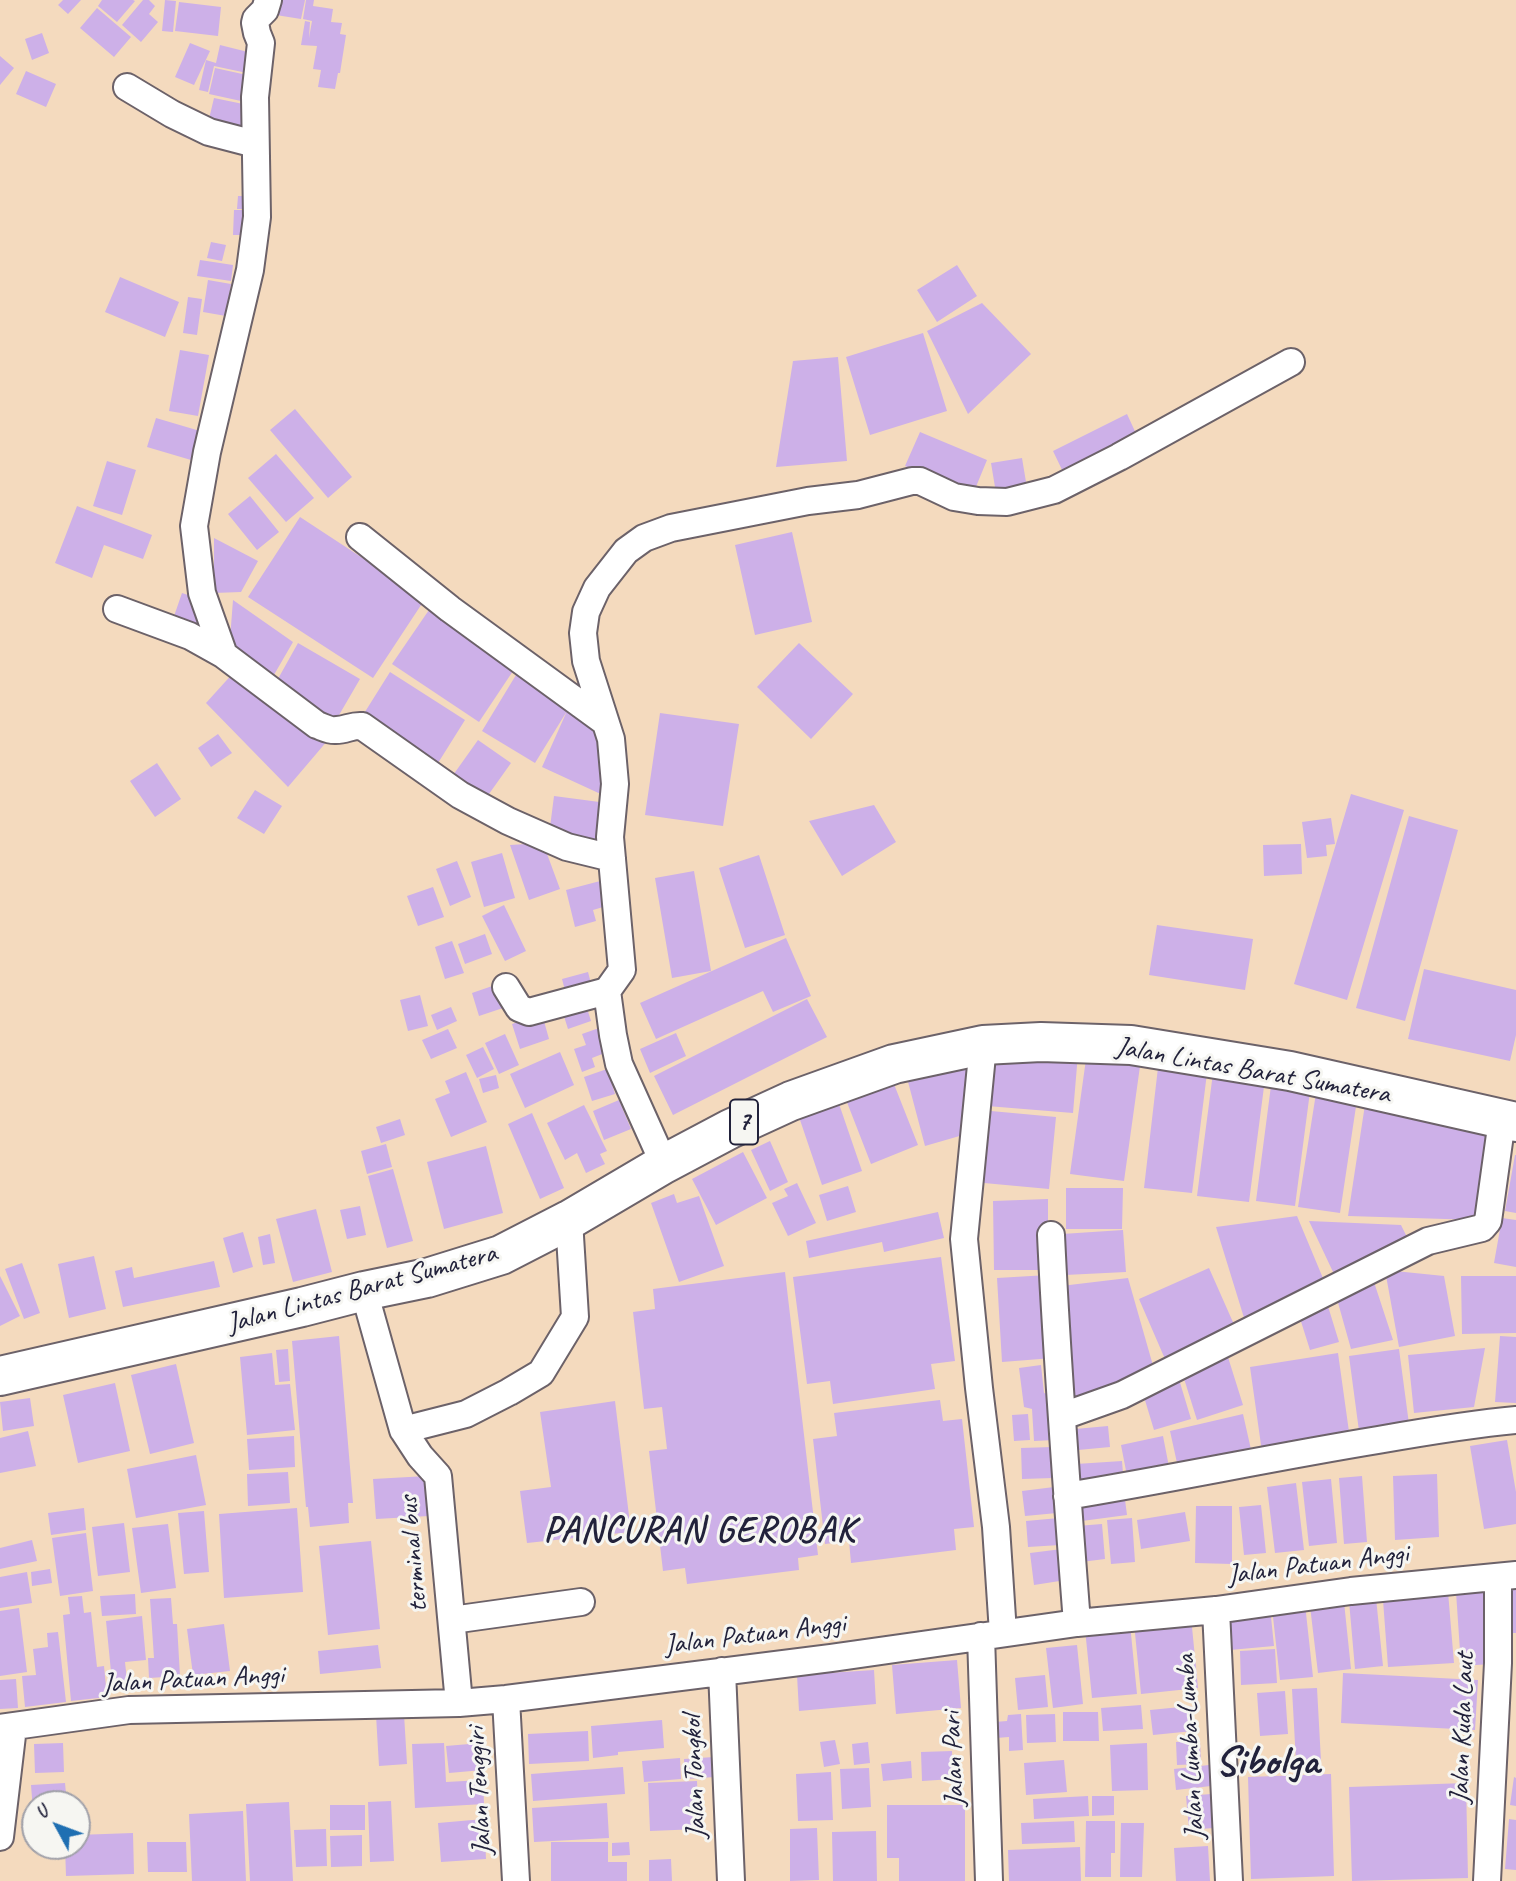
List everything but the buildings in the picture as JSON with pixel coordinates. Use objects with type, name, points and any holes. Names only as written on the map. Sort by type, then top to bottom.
[{"type":"highway","name":"Jalan Lintas Barat Sumatera","points":[[0,1376],[427,1278],[501,1255],[569,1220],[664,1164],[791,1101],[894,1063],[983,1045],[1041,1042],[1131,1045],[1290,1071],[1509,1121]]},
{"type":"street","points":[[225,655],[202,593],[194,526],[207,452],[250,270],[257,217],[255,97],[261,43],[255,23],[265,10],[268,0]]},
{"type":"street","points":[[127,87],[209,132],[255,145]]},
{"type":"street","points":[[506,987],[519,1008],[529,1012],[607,991],[622,970],[610,837],[615,784],[611,739],[586,661],[583,633],[586,612],[597,588],[626,551],[644,538],[671,528],[808,501],[858,495],[912,481],[920,481],[954,496],[978,501],[1007,502],[1054,490],[1291,362]]},
{"type":"street","points":[[360,537],[450,609],[605,722]]},
{"type":"street","points":[[117,609],[190,636],[225,655],[317,725],[332,730],[362,726],[460,795],[508,821],[567,847],[612,858]]},
{"type":"street","points":[[607,991],[619,1064],[664,1164]]},
{"type":"street","name":"Jalan Pari","points":[[983,1045],[964,1239],[996,1527],[989,1881]]},
{"type":"street","points":[[1063,1416],[1122,1395],[1428,1241],[1482,1228],[1488,1221],[1509,1121]]},
{"type":"street","points":[[403,1430],[466,1414],[541,1373],[575,1317],[569,1220]]},
{"type":"street","points":[[1051,1235],[1057,1357],[1077,1623]]},
{"type":"street","name":"terminal bus","points":[[363,1291],[403,1430],[420,1456],[438,1476],[459,1703]]},
{"type":"street","points":[[1068,1496],[1160,1481],[1266,1458],[1473,1424],[1516,1420]]},
{"type":"street","name":"Jalan Patuan Anggi","points":[[6,1728],[130,1710],[459,1703],[506,1699],[831,1658],[1077,1623],[1216,1610],[1351,1591],[1507,1576]]},
{"type":"street","name":"Jalan Kuda Laut","points":[[1487,1881],[1498,1663],[1507,1576]]},
{"type":"street","points":[[452,1620],[581,1602]]},
{"type":"street","name":"Jalan Lumba-Lumba","points":[[1216,1610],[1229,1881]]},
{"type":"street","name":"Jalan Tongkol","points":[[722,1671],[731,1881]]},
{"type":"street","name":"Jalan Tenggiri","points":[[506,1699],[516,1881]]},
{"type":"street","points":[[0,1837],[6,1728]]},
{"type":"district","name":"PANCURAN GEROBAK","points":[[700,1532]]},
{"type":"district","name":"Sibolga","points":[[1267,1763]]}]
